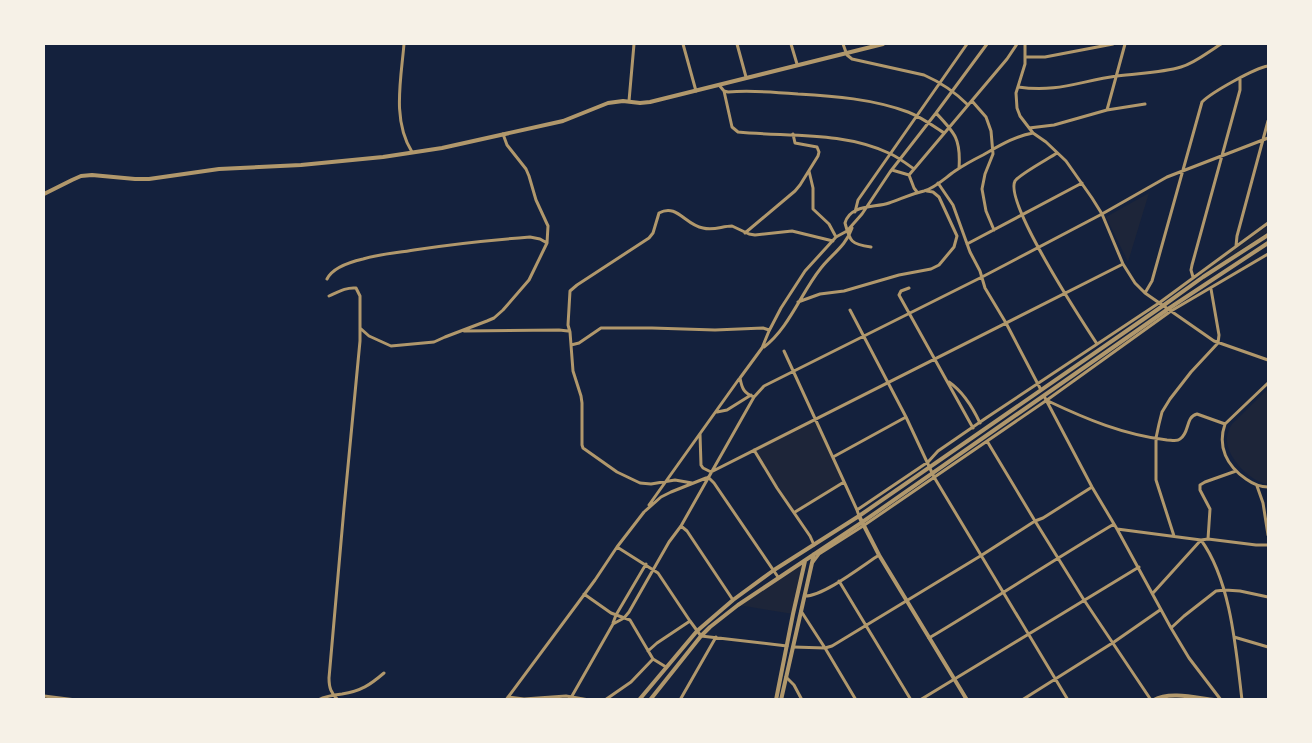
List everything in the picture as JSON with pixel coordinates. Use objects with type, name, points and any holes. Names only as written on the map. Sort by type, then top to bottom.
[{"type":"street","points":[[404,44],[399,101],[400,116],[403,134],[412,152]]},
{"type":"street","points":[[629,101],[634,44]]},
{"type":"street","points":[[683,44],[696,91]]},
{"type":"street","points":[[737,44],[746,77]]},
{"type":"street","points":[[791,44],[797,64]]},
{"type":"street","points":[[843,44],[850,57],[857,61],[924,75],[939,82],[968,105]]},
{"type":"street","points":[[44,194],[81,176],[149,179],[219,169],[302,165],[383,157],[442,148],[572,119],[608,103],[646,102],[883,44]]},
{"type":"street","points":[[855,212],[858,200],[967,44]]},
{"type":"street","points":[[762,348],[781,308],[805,271],[836,237],[853,225],[987,44]]},
{"type":"street","points":[[909,175],[1017,44]]},
{"type":"street","points":[[1025,44],[1026,57],[1018,87],[1017,108],[1034,134],[1065,160],[1082,183],[1102,214],[1123,264],[1135,283],[1145,293],[1218,343],[1269,360]]},
{"type":"street","points":[[1026,57],[1045,57],[1113,44]]},
{"type":"street","points":[[1107,110],[1125,44]]},
{"type":"street","points":[[1018,87],[1053,89],[1117,76],[1180,67],[1221,44]]},
{"type":"street","points":[[1145,293],[1152,280],[1202,102],[1240,78],[1269,66]]},
{"type":"street","points":[[1193,277],[1192,265],[1240,90],[1240,78]]},
{"type":"street","points":[[719,84],[724,91],[732,128],[738,132],[793,134],[839,139],[880,149],[914,169]]},
{"type":"street","points":[[724,91],[758,91],[840,98],[885,106],[916,116],[944,134]]},
{"type":"street","points":[[972,100],[990,124],[993,149],[982,189],[986,211],[993,230]]},
{"type":"street","points":[[1029,128],[1054,125],[1107,110],[1145,104]]},
{"type":"street","points":[[936,113],[956,138],[960,149],[959,168]]},
{"type":"street","points":[[1236,246],[1269,121]]},
{"type":"street","points":[[360,328],[369,336],[392,346],[434,342],[487,321],[503,310],[529,280],[547,243],[549,231],[547,221],[536,200],[530,176],[507,145],[503,134]]},
{"type":"street","points":[[745,233],[795,191],[818,156],[818,149],[814,146],[795,143],[793,134]]},
{"type":"street","points":[[871,247],[854,243],[847,231],[846,218],[866,207],[888,204],[925,190],[993,149],[1011,140],[1034,134]]},
{"type":"street","points":[[717,412],[727,410],[753,396],[769,383],[982,277],[1167,177],[1269,138]]},
{"type":"street","points":[[1057,153],[1017,178],[1014,193],[1022,215],[1065,293],[1099,346]]},
{"type":"street","points":[[892,170],[909,175]]},
{"type":"street","points":[[809,171],[813,188],[813,209],[829,224],[836,237]]},
{"type":"street","points":[[909,175],[917,192]]},
{"type":"street","points":[[938,183],[952,205],[985,288],[1006,323],[1092,487],[1118,529],[1160,610],[1189,658],[1221,699]]},
{"type":"street","points":[[967,244],[1082,183]]},
{"type":"street","points":[[798,302],[820,294],[844,291],[939,265],[954,247],[957,236],[939,197],[925,190]]},
{"type":"street","points":[[692,483],[666,480],[658,484],[640,483],[617,472],[583,448],[582,403],[573,371],[570,332],[567,326],[570,291],[649,238],[662,210],[674,211],[692,225],[700,228],[717,230],[732,226],[755,235],[792,231],[833,241]]},
{"type":"street","points":[[811,566],[819,554],[933,475],[1165,307],[1193,277],[1269,223]]},
{"type":"street","points":[[507,698],[762,348],[779,333],[820,268],[849,237],[853,225]]},
{"type":"street","points":[[933,475],[1047,400],[1203,277],[1269,235]]},
{"type":"street","points":[[327,279],[338,268],[374,256],[460,243],[530,237],[540,238],[547,243]]},
{"type":"street","points":[[639,699],[697,631],[733,600],[774,570],[859,516],[929,464],[938,452],[1038,384],[1269,243]]},
{"type":"street","points":[[1165,307],[1211,288],[1269,254]]},
{"type":"street","points":[[711,472],[1123,264]]},
{"type":"street","points":[[328,296],[351,288],[356,288],[360,296],[359,353],[329,678],[329,687],[338,699]]},
{"type":"street","points":[[909,288],[901,291],[899,295],[973,428]]},
{"type":"street","points":[[1174,536],[1156,480],[1156,438],[1162,412],[1170,399],[1218,343],[1219,335],[1211,288]]},
{"type":"street","points":[[850,310],[906,417],[933,475],[1068,699]]},
{"type":"street","points":[[571,345],[579,343],[601,328],[715,330],[763,328],[769,330]]},
{"type":"street","points":[[459,331],[559,330],[570,332]]},
{"type":"street","points":[[857,510],[1040,389],[1099,346]]},
{"type":"street","points":[[784,351],[862,524],[967,699]]},
{"type":"street","points":[[741,378],[743,390],[753,396]]},
{"type":"street","points":[[946,380],[956,388],[980,423]]},
{"type":"street","points":[[1269,383],[1225,424],[1222,433],[1222,448],[1230,465],[1257,486],[1269,487]]},
{"type":"street","points":[[613,624],[624,618],[681,526],[753,396]]},
{"type":"street","points":[[1047,400],[1078,416],[1106,426],[1178,441],[1193,415],[1197,414],[1225,424]]},
{"type":"street","points":[[833,456],[906,417]]},
{"type":"street","points":[[700,434],[702,465],[711,472]]},
{"type":"street","points":[[987,441],[1084,600],[1153,699],[1164,696],[1214,699]]},
{"type":"street","points":[[754,450],[810,536],[815,553],[781,699]]},
{"type":"street","points":[[1208,539],[1210,509],[1200,490],[1200,485],[1236,471]]},
{"type":"street","points":[[644,512],[662,497],[708,477]]},
{"type":"street","points":[[708,477],[778,578]]},
{"type":"street","points":[[795,512],[845,482]]},
{"type":"street","points":[[1257,486],[1263,502],[1269,535]]},
{"type":"street","points":[[617,547],[646,564],[661,577],[701,636],[792,647],[825,648],[832,646],[1092,487]]},
{"type":"street","points":[[650,699],[710,627],[738,605],[862,524]]},
{"type":"street","points":[[929,638],[1114,524]]},
{"type":"street","points":[[681,526],[687,531],[733,600]]},
{"type":"street","points":[[1118,529],[1201,540],[1269,545]]},
{"type":"street","points":[[1201,540],[1210,552],[1225,590],[1242,699]]},
{"type":"street","points":[[1153,593],[1201,540]]},
{"type":"street","points":[[776,699],[806,551]]},
{"type":"street","points":[[805,596],[814,595],[879,555]]},
{"type":"street","points":[[572,696],[646,564]]},
{"type":"street","points":[[920,699],[1139,567]]},
{"type":"street","points":[[839,581],[911,699]]},
{"type":"street","points":[[1171,628],[1216,591],[1225,590],[1269,597]]},
{"type":"street","points":[[584,594],[611,613],[630,620],[653,659],[666,667]]},
{"type":"street","points":[[1022,699],[1114,642],[1160,610]]},
{"type":"street","points":[[801,611],[856,699]]},
{"type":"street","points":[[648,651],[690,621]]},
{"type":"street","points":[[680,699],[717,637]]},
{"type":"street","points":[[1234,637],[1269,647]]},
{"type":"street","points":[[606,699],[631,682],[653,659]]},
{"type":"street","points":[[318,699],[368,686],[384,673]]},
{"type":"street","points":[[786,677],[802,699]]},
{"type":"street","points":[[44,696],[76,699]]},
{"type":"street","points":[[507,698],[572,696],[589,699]]},
{"type":"shaded area","points":[[1149,193],[1128,262],[1106,217]]},
{"type":"shaded area","points":[[1268,226],[1268,232],[1165,300]]},
{"type":"shaded area","points":[[1268,389],[1268,484],[1248,475],[1236,463],[1227,440],[1232,424]]},
{"type":"shaded area","points":[[816,419],[845,481],[795,512],[754,450]]},
{"type":"shaded area","points":[[806,559],[793,614],[738,605]]}]
